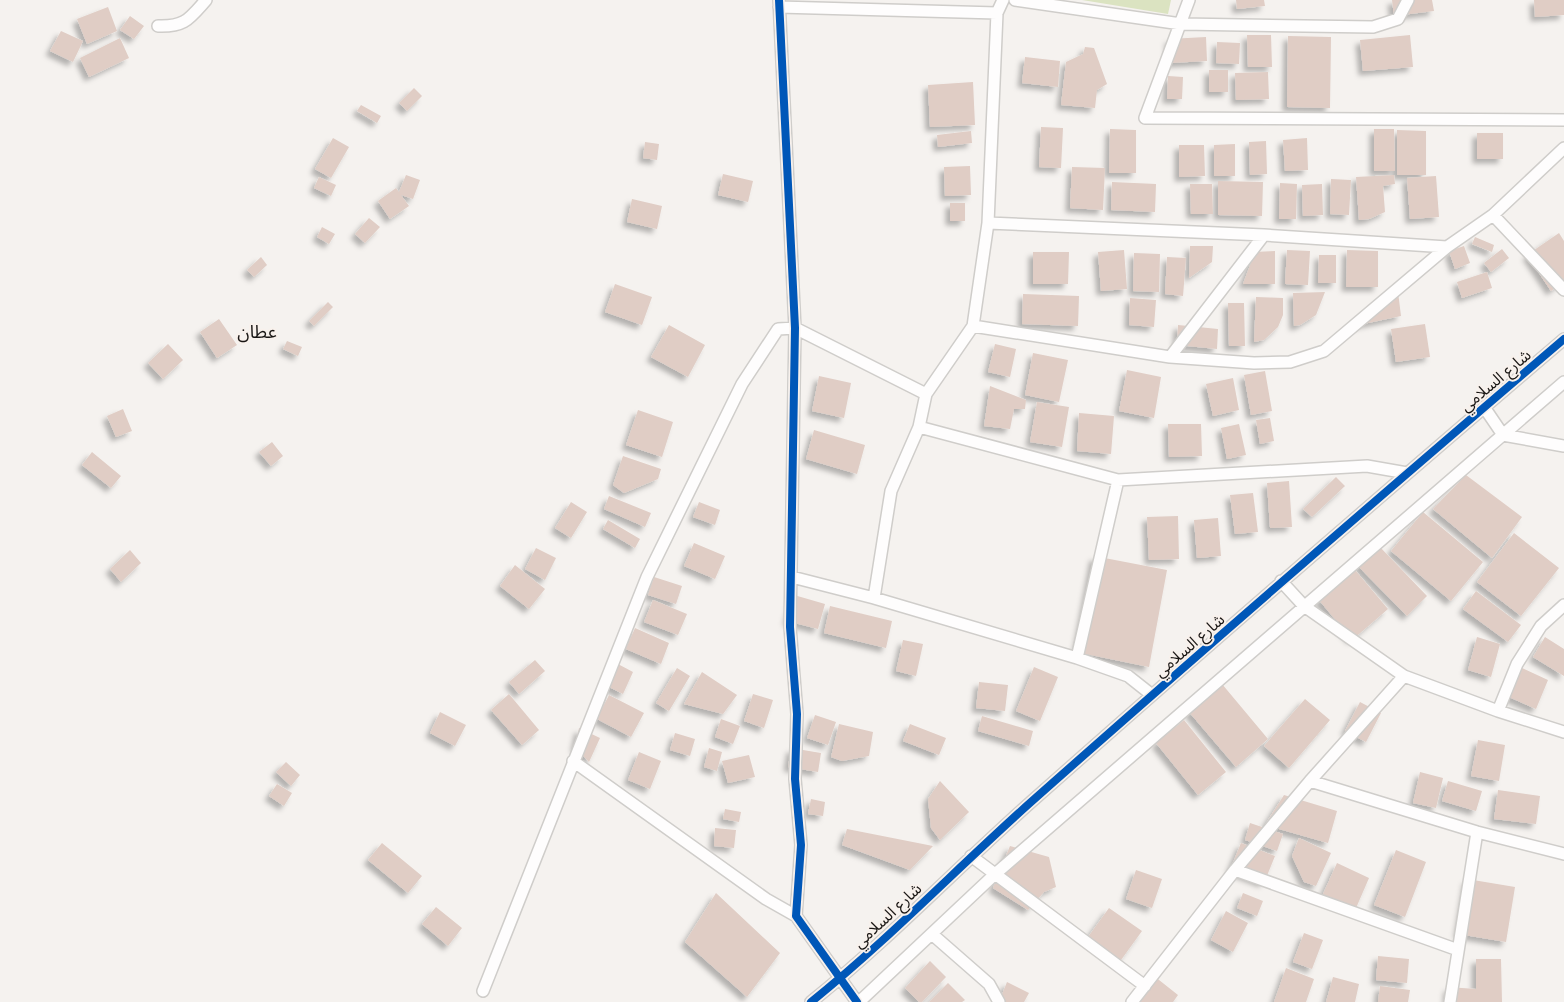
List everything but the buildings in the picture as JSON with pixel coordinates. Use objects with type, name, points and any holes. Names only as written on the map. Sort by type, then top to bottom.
[{"type":"street","points":[[158,26],[177,26],[189,19],[206,0]]},
{"type":"street","points":[[874,598],[890,491],[919,427],[926,394],[973,326],[988,223],[997,13],[1003,0]]},
{"type":"street","points":[[1014,0],[1181,24],[1373,27],[1398,18],[1408,0]]},
{"type":"street","points":[[1189,0],[1145,118],[1564,120]]},
{"type":"street","points":[[796,916],[801,846],[796,779],[797,714],[790,627],[796,328],[779,3],[997,13]]},
{"type":"street","points":[[973,326],[1170,357],[1290,362],[1324,350],[1447,247],[1493,215],[1564,148]]},
{"type":"street","points":[[1493,215],[1564,290]]},
{"type":"street","points":[[988,223],[1264,235],[1447,247]]},
{"type":"street","points":[[1170,357],[1264,235]]},
{"type":"street","points":[[483,991],[647,577],[742,384],[778,329],[796,328],[926,394]]},
{"type":"street","name":"شارع السلامي","points":[[811,1002],[839,979],[971,856],[1152,695],[1406,473],[1564,339]]},
{"type":"street","points":[[573,761],[766,899],[796,916],[839,979],[858,1002],[994,875],[1564,382]]},
{"type":"street","points":[[1484,407],[1503,435],[1564,446]]},
{"type":"street","points":[[919,427],[1118,480],[1367,466],[1406,473]]},
{"type":"street","points":[[1077,658],[1118,480]]},
{"type":"street","points":[[792,577],[874,598],[1077,658],[1128,676],[1152,695]]},
{"type":"street","points":[[1282,581],[1304,606],[1404,676],[1498,711],[1564,732]]},
{"type":"street","points":[[1498,711],[1517,664],[1541,626],[1564,605]]},
{"type":"street","points":[[1132,1002],[1235,870],[1310,781],[1404,676]]},
{"type":"street","points":[[1310,781],[1477,832],[1564,854]]},
{"type":"street","points":[[1450,1002],[1477,832]]},
{"type":"street","points":[[971,856],[1145,986]]},
{"type":"street","points":[[1235,870],[1458,950]]},
{"type":"street","points":[[933,934],[989,984],[999,1002]]},
{"type":"green space","points":[[1082,0],[1171,0],[1168,14]]},
{"type":"cycle path","points":[[779,0],[795,328],[790,627],[797,714],[795,779],[801,845],[796,916],[857,1002]]},
{"type":"cycle path","points":[[811,1002],[895,929],[1003,827],[1097,744],[1296,569],[1564,339]]},
{"type":"district","name":"عطان","points":[[257,332]]}]
